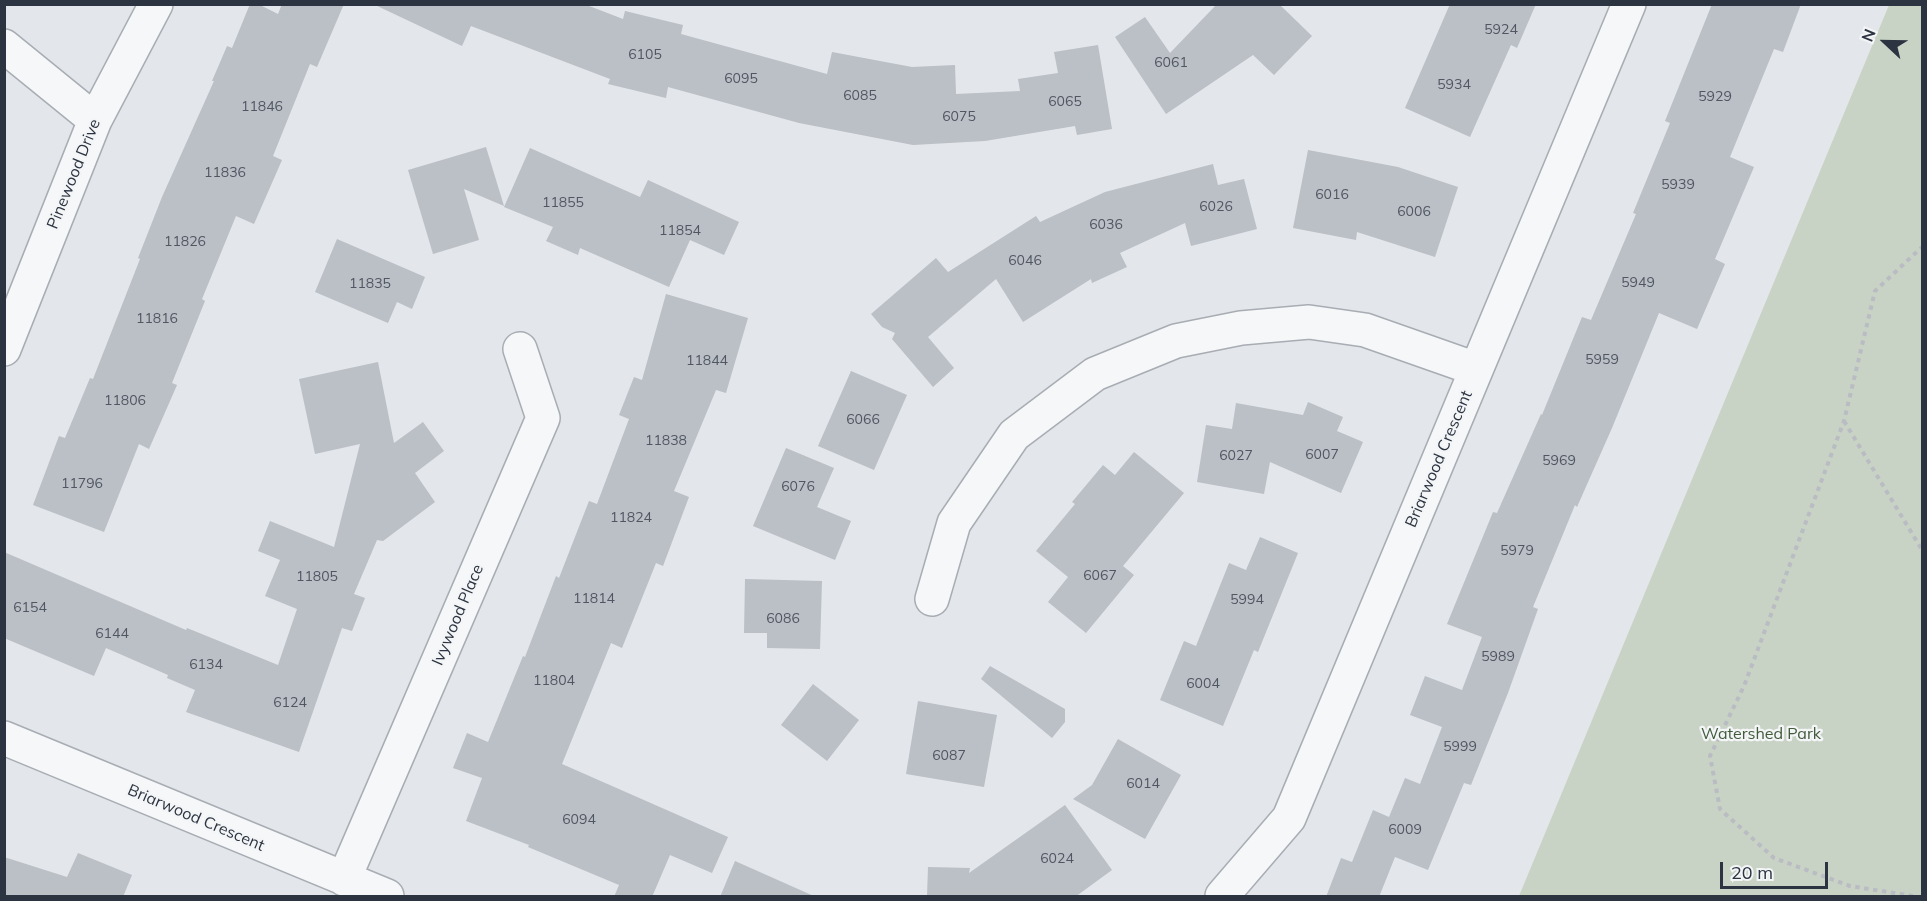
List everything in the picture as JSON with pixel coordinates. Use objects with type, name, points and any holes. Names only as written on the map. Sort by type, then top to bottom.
[{"type":"street","name":"Pinewood Drive","points":[[4,349],[95,120],[156,4]]},
{"type":"street","name":"Briarwood Crescent","points":[[1222,897],[1289,818],[1629,4]]},
{"type":"street","points":[[4,46],[95,120]]},
{"type":"street","points":[[933,599],[954,523],[1014,435],[1095,374],[1176,341],[1241,328],[1309,322],[1365,330],[1476,369]]},
{"type":"street","name":"Ivywood Place","points":[[344,879],[543,418],[520,349]]},
{"type":"street","name":"Briarwood Crescent","points":[[4,738],[387,897]]},
{"type":"path","points":[[1913,897],[1850,886],[1774,858],[1720,809],[1710,756],[1744,686],[1844,421],[1875,291],[1923,247]]},
{"type":"path","points":[[1844,421],[1923,550]]},
{"type":"green space","name":"Watershed Park","points":[[1889,5],[1922,5],[1922,896],[1519,896]]},
{"type":"building","points":[[250,4],[258,4],[278,14],[282,4],[344,4],[317,67],[310,64],[273,156],[282,160],[254,224],[236,216],[202,299],[205,301],[172,383],[177,385],[149,449],[139,444],[104,532],[33,505],[59,436],[65,438],[90,378],[93,379],[162,197],[214,81],[212,81],[227,46],[232,48]]},
{"type":"building","points":[[373,4],[584,4],[623,19],[625,11],[683,25],[681,34],[827,74],[832,52],[912,67],[955,65],[956,94],[1020,91],[1018,79],[1058,73],[1054,52],[1098,45],[1112,129],[1077,135],[1075,126],[985,141],[913,145],[799,123],[668,87],[666,98],[608,84],[610,79],[471,26],[462,46]]},
{"type":"building","points":[[1217,4],[1279,4],[1312,36],[1274,75],[1253,55],[1166,114],[1115,37],[1145,17],[1170,53]]},
{"type":"building","points":[[1450,4],[1536,4],[1517,48],[1511,45],[1470,137],[1405,108]]},
{"type":"building","points":[[1712,4],[1801,4],[1783,52],[1774,49],[1730,157],[1754,167],[1715,259],[1725,264],[1697,329],[1659,313],[1612,428],[1577,507],[1575,505],[1533,607],[1538,609],[1508,693],[1471,785],[1464,783],[1428,870],[1395,857],[1379,897],[1326,897],[1341,858],[1352,862],[1373,810],[1389,817],[1405,778],[1420,784],[1442,727],[1410,715],[1425,676],[1462,690],[1482,637],[1447,624],[1493,512],[1497,513],[1542,415],[1582,317],[1591,320],[1636,214],[1633,213],[1670,123],[1665,121]]},
{"type":"building","points":[[486,147],[504,206],[464,189],[479,240],[433,254],[408,170]]},
{"type":"building","points":[[530,148],[640,197],[648,180],[739,222],[724,255],[690,240],[669,287],[580,248],[578,255],[546,241],[553,227],[504,207]]},
{"type":"building","points":[[1308,150],[1398,167],[1458,187],[1435,257],[1357,232],[1356,240],[1293,228]]},
{"type":"building","points":[[1213,164],[1218,185],[1244,179],[1257,229],[1191,246],[1185,223],[1120,253],[1127,267],[1092,283],[1091,279],[1023,322],[996,279],[928,337],[954,368],[933,387],[892,339],[895,333],[882,327],[871,314],[936,258],[948,272],[1036,216],[1040,222],[1105,192]]},
{"type":"building","points":[[337,239],[425,277],[412,309],[397,302],[388,323],[315,292]]},
{"type":"building","points":[[666,294],[748,318],[726,393],[716,390],[674,491],[689,497],[663,566],[656,563],[622,648],[611,643],[562,764],[728,837],[712,873],[670,855],[652,897],[614,897],[619,885],[528,847],[529,845],[466,821],[482,778],[453,768],[467,733],[488,742],[523,656],[525,657],[556,576],[559,578],[589,501],[597,504],[629,419],[619,415],[634,377],[642,380]]},
{"type":"building","points":[[378,362],[394,443],[423,422],[444,451],[415,473],[435,502],[383,541],[377,540],[354,594],[365,598],[352,631],[342,628],[299,752],[186,712],[195,690],[167,678],[168,675],[106,648],[94,676],[4,638],[4,552],[186,630],[187,628],[278,665],[297,609],[265,596],[280,560],[258,551],[270,521],[334,547],[360,444],[315,454],[299,379]]},
{"type":"building","points":[[851,371],[907,395],[874,470],[818,446]]},
{"type":"building","points":[[1308,402],[1343,417],[1337,431],[1363,442],[1341,493],[1270,462],[1264,494],[1197,482],[1206,425],[1232,429],[1236,403],[1303,415]]},
{"type":"building","points":[[786,448],[834,468],[817,507],[851,521],[835,560],[753,526]]},
{"type":"building","points":[[1134,452],[1184,493],[1123,566],[1134,575],[1086,633],[1048,602],[1068,577],[1036,551],[1075,504],[1072,502],[1103,465],[1115,475]]},
{"type":"building","points":[[1260,537],[1298,553],[1258,652],[1254,650],[1223,726],[1160,700],[1184,641],[1196,646],[1229,563],[1246,570]]},
{"type":"building","points":[[745,579],[822,581],[820,649],[767,648],[767,633],[744,633]]},
{"type":"building","points":[[990,666],[1065,709],[1065,722],[1052,738],[981,679]]},
{"type":"building","points":[[813,684],[859,720],[827,761],[781,725]]},
{"type":"building","points":[[918,701],[997,715],[984,787],[906,774]]},
{"type":"building","points":[[1118,739],[1181,775],[1145,839],[1073,799],[1092,785]]},
{"type":"building","points":[[1065,805],[1112,870],[1075,897],[927,897],[928,867],[970,868],[969,873]]},
{"type":"building","points":[[78,853],[132,875],[123,897],[4,897],[4,857],[67,877]]},
{"type":"building","points":[[735,861],[816,897],[720,897]]}]
